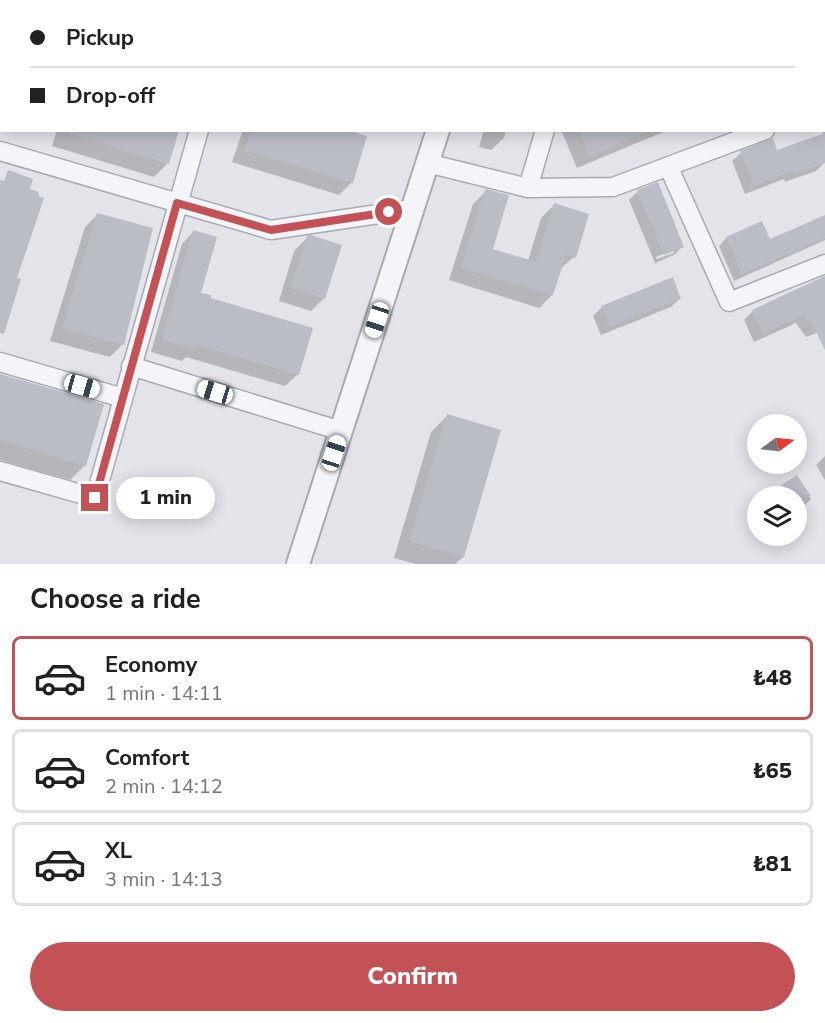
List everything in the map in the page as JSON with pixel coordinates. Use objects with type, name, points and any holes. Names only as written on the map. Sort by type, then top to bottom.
[{"type":"street","points":[[0,471],[95,498],[198,132]]},
{"type":"street","points":[[298,564],[437,132]]},
{"type":"street","points":[[528,188],[544,132]]},
{"type":"street","points":[[427,163],[528,188],[613,187],[761,132]]},
{"type":"street","points":[[0,151],[271,230],[412,208]]},
{"type":"street","points":[[669,168],[729,302],[825,264]]},
{"type":"street","points":[[0,362],[123,398]]},
{"type":"street","points":[[131,366],[341,431]]},
{"type":"building","points":[[70,132],[178,132],[169,164],[70,134]]},
{"type":"building","points":[[250,132],[354,132],[367,136],[353,183],[244,150]]},
{"type":"building","points":[[580,132],[646,132],[590,157]]},
{"type":"building","points":[[825,133],[825,163],[794,174],[793,171],[754,186],[740,151],[773,138],[777,150]]},
{"type":"building","points":[[8,170],[33,179],[30,189],[39,192],[38,196],[44,198],[17,278],[21,279],[4,334],[0,333],[0,180],[4,181]]},
{"type":"building","points":[[658,182],[684,247],[664,255],[637,190]]},
{"type":"building","points":[[485,189],[509,195],[493,249],[536,262],[554,203],[589,214],[576,258],[566,255],[553,295],[461,268]]},
{"type":"building","points":[[97,213],[153,228],[124,345],[62,328]]},
{"type":"building","points":[[825,215],[825,238],[742,274],[726,237],[762,221],[770,239]]},
{"type":"building","points":[[193,230],[217,237],[201,293],[313,328],[299,375],[197,345],[196,349],[162,340]]},
{"type":"building","points":[[311,235],[342,245],[325,299],[291,288],[307,236]]},
{"type":"building","points":[[825,276],[825,350],[811,321],[808,323],[805,315],[763,334],[752,310]]},
{"type":"building","points":[[673,277],[681,299],[609,327],[601,306]]},
{"type":"building","points":[[0,374],[104,404],[86,466],[0,440]]},
{"type":"building","points":[[447,414],[501,430],[464,557],[409,541]]},
{"type":"building","points":[[797,475],[804,486],[780,486]]},
{"type":"route","points":[[95,498],[177,203],[271,230],[389,212]]}]
